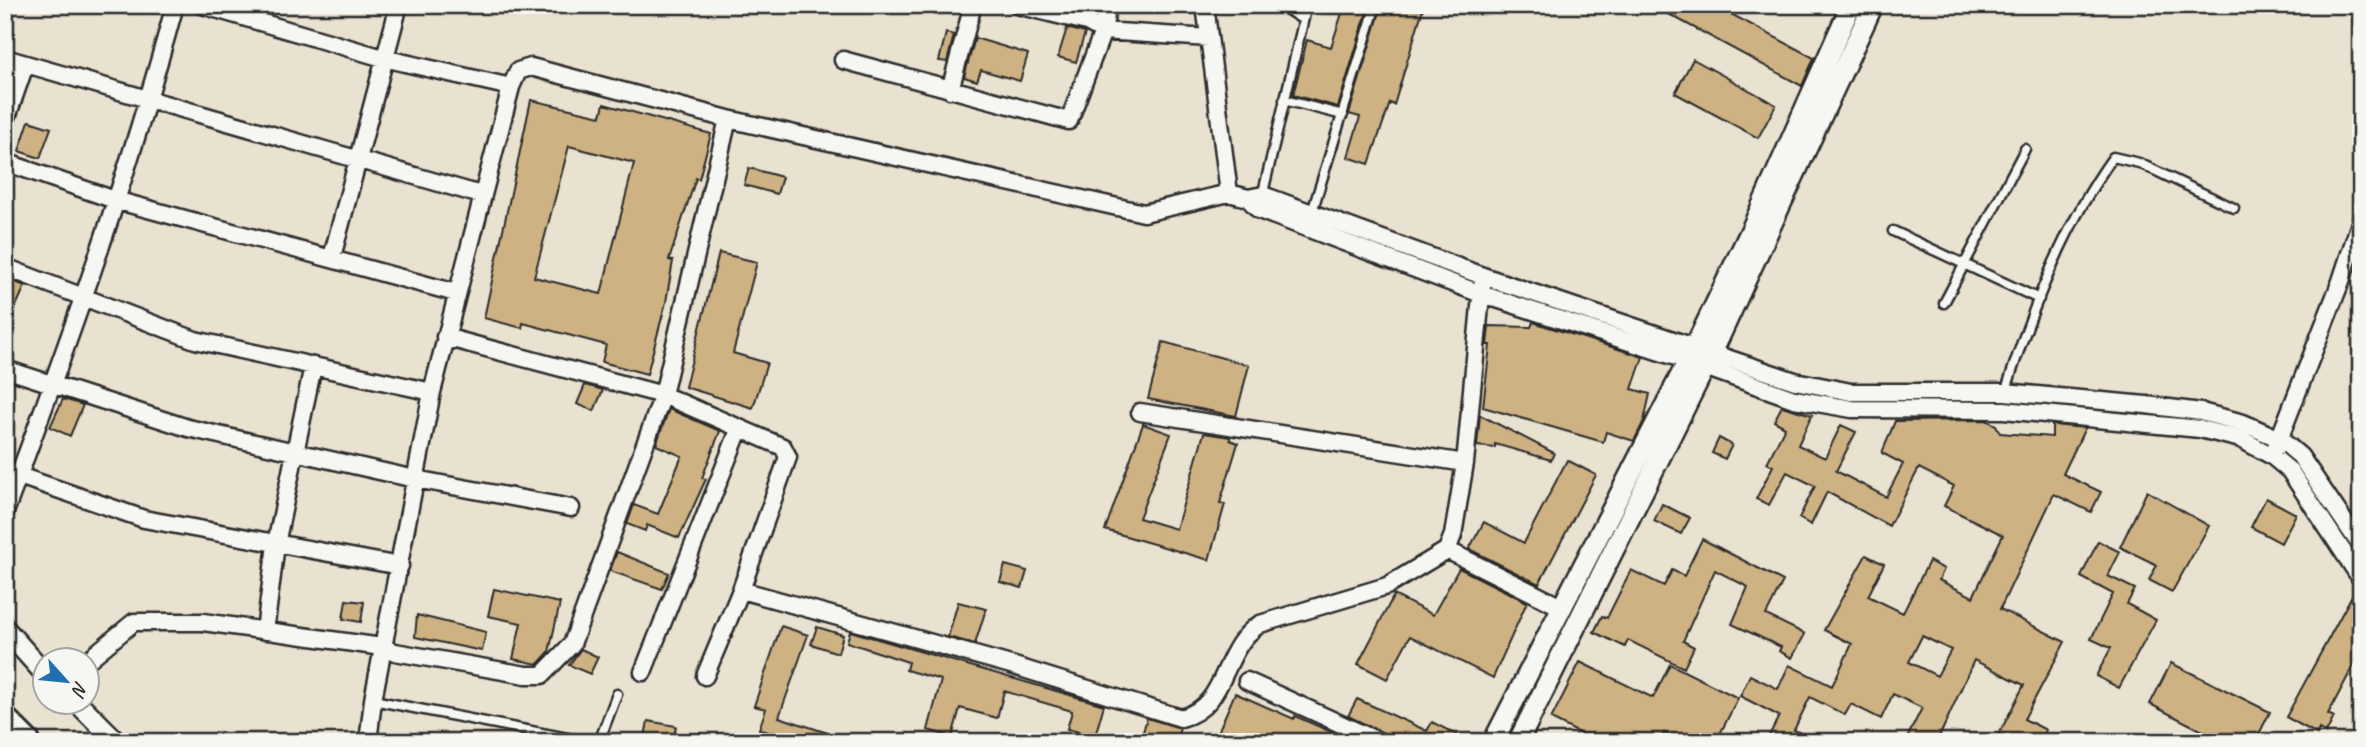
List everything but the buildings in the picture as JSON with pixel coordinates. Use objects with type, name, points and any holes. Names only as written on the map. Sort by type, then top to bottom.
[{"type":"highway","points":[[5,720],[27,742]]},
{"type":"street","points":[[5,512],[12,474],[53,384],[86,296],[149,100],[175,5]]},
{"type":"street","points":[[202,5],[383,58],[511,87]]},
{"type":"street","points":[[332,257],[399,5]]},
{"type":"street","points":[[950,90],[973,5]]},
{"type":"street","points":[[1017,5],[1087,22],[1102,31],[1209,38]]},
{"type":"street","points":[[843,60],[1069,121],[1102,31],[1108,5]]},
{"type":"street","points":[[1205,5],[1229,193]]},
{"type":"street","points":[[1493,742],[1700,357],[1751,230],[1851,5]]},
{"type":"street","points":[[1518,742],[1700,357],[1873,5]]},
{"type":"street","points":[[5,58],[358,157],[481,195]]},
{"type":"street","points":[[5,122],[25,65]]},
{"type":"street","points":[[368,742],[382,647],[445,337],[511,87],[518,71],[531,67],[728,118],[1144,213],[1229,193],[1312,212],[1700,357],[1794,399],[1852,410],[2004,410],[2200,429],[2241,439],[2272,456],[2290,471],[2361,579]]},
{"type":"street","points":[[102,648],[134,622],[203,622],[382,647],[394,652],[526,675],[542,675],[572,644],[663,395],[728,118]]},
{"type":"street","points":[[5,162],[115,200],[332,257],[456,293]]},
{"type":"street","points":[[1256,201],[1481,294],[1700,357],[1795,381],[1851,392],[2005,392],[2202,412],[2243,423],[2280,439],[2300,456],[2361,546]]},
{"type":"street","points":[[2272,456],[2341,281],[2361,220]]},
{"type":"street","points":[[5,267],[195,340],[432,392]]},
{"type":"street","points":[[741,590],[1010,665],[1181,718],[1197,714],[1209,703],[1247,632],[1259,624],[1387,586],[1447,550],[1453,535],[1465,463],[1483,276]]},
{"type":"street","points":[[445,337],[663,395],[782,447],[788,457],[741,590],[705,676]]},
{"type":"street","points":[[265,631],[276,544],[313,366]]},
{"type":"street","points":[[5,369],[188,428],[415,479],[570,508]]},
{"type":"street","points":[[1140,412],[1465,463]]},
{"type":"street","points":[[643,672],[739,430]]},
{"type":"street","points":[[12,474],[144,519],[400,566]]},
{"type":"street","points":[[1447,550],[1563,608]]},
{"type":"street","points":[[5,629],[32,659]]},
{"type":"street","points":[[1247,681],[1380,742]]},
{"type":"street","points":[[91,716],[117,742]]},
{"type":"lane","points":[[1280,5],[1304,20]]},
{"type":"lane","points":[[1256,201],[1307,5]]},
{"type":"lane","points":[[1312,212],[1376,5]]},
{"type":"lane","points":[[1284,100],[1343,115]]},
{"type":"lane","points":[[1944,303],[2025,149]]},
{"type":"lane","points":[[2004,410],[2005,392],[2039,299],[2092,187],[2113,157],[2139,163],[2234,208]]},
{"type":"lane","points":[[1893,230],[2039,299]]},
{"type":"lane","points":[[599,742],[617,694]]},
{"type":"lane","points":[[373,700],[545,738],[588,742]]}]
